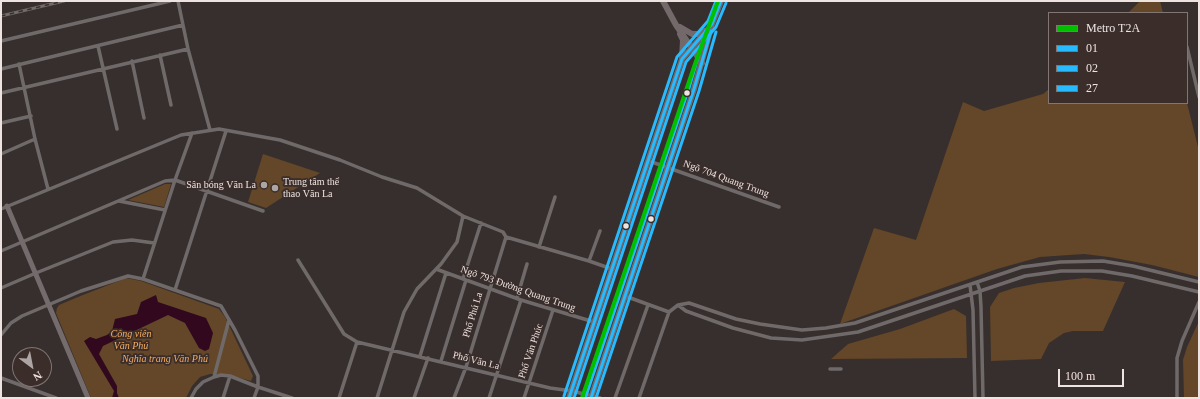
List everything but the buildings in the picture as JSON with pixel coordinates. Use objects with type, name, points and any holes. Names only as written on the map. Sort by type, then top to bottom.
[{"type":"highway","points":[[569,398],[682,59],[683,40],[663,1]]},
{"type":"highway","points":[[591,397],[694,89],[712,24],[721,1]]},
{"type":"highway","points":[[676,25],[692,34],[701,34],[712,24]]},
{"type":"highway","points":[[682,59],[712,24]]},
{"type":"highway","points":[[676,25],[702,63]]},
{"type":"street","points":[[1,41],[170,1]]},
{"type":"street","points":[[178,1],[188,49],[210,130]]},
{"type":"street","points":[[1,69],[183,25]]},
{"type":"street","points":[[98,46],[102,69],[117,129]]},
{"type":"street","points":[[1,93],[188,49]]},
{"type":"street","points":[[1188,51],[1199,97]]},
{"type":"street","points":[[160,55],[172,105]]},
{"type":"street","points":[[132,61],[144,118]]},
{"type":"street","points":[[19,64],[48,189]]},
{"type":"street","points":[[1,123],[31,116]]},
{"type":"street","points":[[1,209],[181,135],[210,130],[226,131],[280,140],[340,160],[382,177],[417,188],[463,216],[503,232],[506,237],[590,261],[612,269]]},
{"type":"street","points":[[175,290],[226,131]]},
{"type":"street","points":[[142,279],[192,133]]},
{"type":"street","points":[[1,154],[35,138]]},
{"type":"street","name":"Ngõ 704 Quang Trung","points":[[649,161],[779,207]]},
{"type":"street","points":[[1,251],[165,182],[175,180],[263,211]]},
{"type":"street","points":[[538,247],[555,197]]},
{"type":"street","points":[[119,201],[165,210]]},
{"type":"street","points":[[7,206],[88,398]]},
{"type":"street","points":[[377,398],[404,312],[417,289],[458,242],[463,216]]},
{"type":"street","points":[[441,361],[481,223]]},
{"type":"street","points":[[590,261],[600,231]]},
{"type":"street","name":"Phố Phú La","points":[[454,398],[466,367],[506,237]]},
{"type":"street","points":[[1,288],[113,242],[132,240],[154,242]]},
{"type":"street","name":"Phố Văn La","points":[[298,260],[344,334],[357,342],[529,383],[600,398]]},
{"type":"street","points":[[639,398],[669,312],[678,305],[689,303],[736,319],[767,326],[802,330],[855,323],[1022,267],[1060,262],[1103,262],[1134,266],[1199,282]]},
{"type":"street","points":[[517,298],[527,264]]},
{"type":"street","name":"Ngõ 793 Đường Quang Trung","points":[[436,269],[521,300],[594,322]]},
{"type":"street","points":[[678,305],[686,312],[733,328],[771,338],[802,340],[858,332],[1025,276],[1061,272],[1102,271],[1132,276],[1199,292]]},
{"type":"street","points":[[420,356],[446,273]]},
{"type":"street","points":[[1,335],[11,323],[22,316],[81,292],[128,276],[142,279],[221,306],[258,376],[258,387],[254,398]]},
{"type":"street","points":[[977,282],[980,291],[983,398]]},
{"type":"street","points":[[970,285],[974,310],[975,398]]},
{"type":"street","points":[[625,296],[669,312]]},
{"type":"street","points":[[489,398],[521,300]]},
{"type":"street","points":[[1177,398],[1177,358],[1182,341],[1199,302]]},
{"type":"street","points":[[615,398],[648,305]]},
{"type":"street","name":"Phố Văn Phúc","points":[[524,398],[553,310]]},
{"type":"street","points":[[214,377],[229,320]]},
{"type":"street","points":[[339,398],[357,342]]},
{"type":"street","points":[[414,398],[428,358]]},
{"type":"street","points":[[830,369],[841,369]]},
{"type":"street","points":[[191,398],[196,389],[203,382],[221,375],[230,376],[292,398]]},
{"type":"street","points":[[223,398],[230,376]]},
{"type":"street","points":[[1,378],[56,398]]},
{"type":"green space","points":[[1140,1],[1160,1],[1163,12],[1129,12]]},
{"type":"green space","points":[[1048,90],[1048,104],[1187,104],[1199,151],[1199,277],[1152,265],[1109,257],[1084,254],[1040,257],[997,269],[840,324],[874,228],[916,240],[963,102],[984,111],[1043,94]]},
{"type":"green space","name":"Trung tâm thể thao Văn La","points":[[263,154],[320,173],[266,208],[248,202]]},
{"type":"green space","points":[[165,184],[171,184],[164,207],[128,200]]},
{"type":"green space","name":"Công viên Văn Phú","points":[[126,278],[141,281],[219,309],[225,317],[253,376],[251,381],[230,375],[210,374],[200,377],[192,386],[186,398],[91,398],[56,313],[57,308],[59,305]]},
{"type":"green space","points":[[1085,278],[1125,282],[1103,331],[1073,331],[1064,333],[1049,343],[1041,359],[991,361],[990,307],[999,293],[1014,288],[1039,283]]},
{"type":"green space","points":[[954,309],[966,316],[967,358],[831,359],[848,344],[900,329]]},
{"type":"green space","points":[[1199,321],[1199,398],[1184,398],[1183,360],[1187,347]]},
{"type":"shaded area","points":[[156,295],[158,302],[206,318],[213,333],[209,349],[205,351],[199,348],[185,323],[168,315],[103,346],[99,354],[117,386],[119,398],[112,398],[114,391],[84,341],[90,337],[96,339],[107,335],[112,331],[115,319],[137,314],[141,302]]},
{"type":"railway","points":[[1,16],[64,1]]},
{"type":"metro line","name":"T2A","points":[[582,398],[695,64],[718,1]]},
{"type":"transit line","name":"27","points":[[564,396],[677,57],[708,21],[716,1]]},
{"type":"transit line","name":"01","points":[[569,398],[682,59],[712,24],[721,1]]},
{"type":"transit line","name":"02","points":[[574,398],[686,62],[716,27],[726,3]]},
{"type":"transit line","name":"27","points":[[586,396],[689,88],[706,30]]},
{"type":"transit line","name":"01","points":[[591,398],[694,89],[711,31]]},
{"type":"transit line","name":"02","points":[[596,398],[699,91],[716,32]]},
{"type":"place","name":"Sân bóng Văn La","points":[[264,185]]},
{"type":"place","name":"Trung tâm thể thao Văn La","points":[[275,188]]},
{"type":"park label","name":"Nghĩa trang Văn Phú","points":[[165,359]]}]
